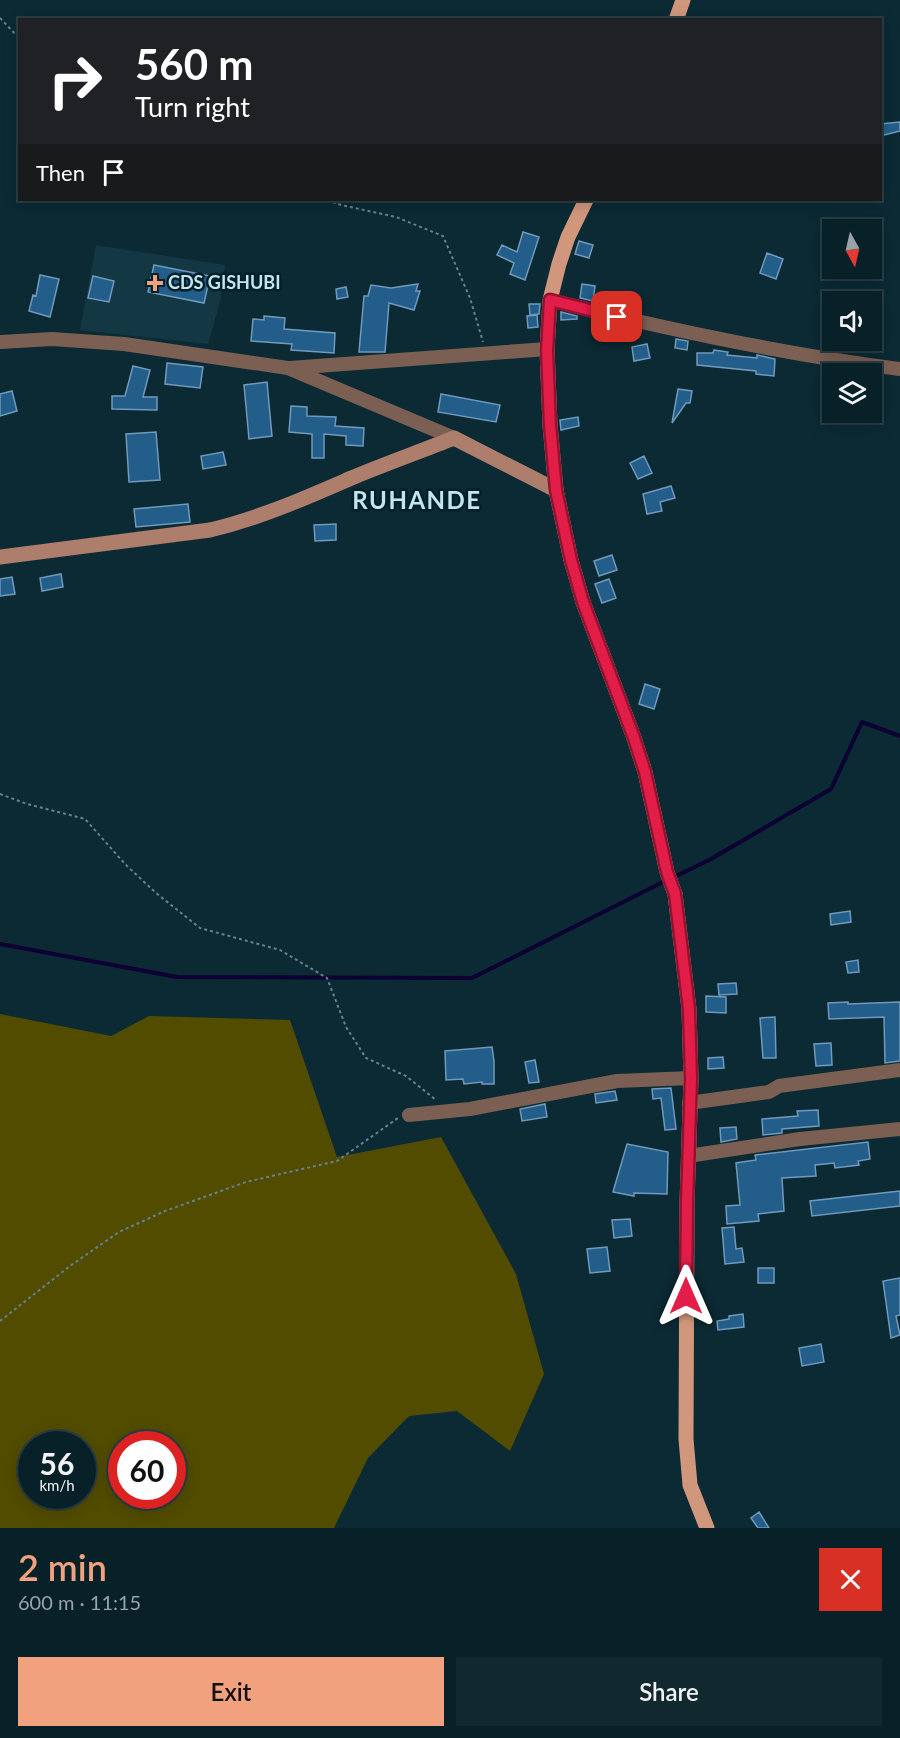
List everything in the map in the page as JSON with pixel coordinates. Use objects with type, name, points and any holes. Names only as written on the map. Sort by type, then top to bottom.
[{"type":"main road","points":[[677,18],[683,0]]},
{"type":"main road","points":[[586,201],[562,255],[550,300],[547,350],[550,425],[556,490],[571,560],[583,602],[645,772],[667,872],[675,894],[689,1009],[691,1078],[688,1156],[686,1439],[690,1485],[707,1528]]},
{"type":"main road","points":[[0,557],[210,530],[243,522],[273,512],[454,438],[556,490]]},
{"type":"street","points":[[550,300],[650,325],[839,362],[900,369]]},
{"type":"street","points":[[0,342],[52,339],[124,344],[288,368],[547,350]]},
{"type":"street","points":[[288,368],[454,438]]},
{"type":"street","points":[[689,1103],[769,1092],[779,1086],[900,1070]]},
{"type":"street","points":[[409,1115],[470,1109],[617,1081],[691,1078]]},
{"type":"street","points":[[688,1156],[788,1141],[900,1129]]},
{"type":"path","points":[[0,18],[18,37]]},
{"type":"path","points":[[330,201],[396,217],[443,236],[470,298],[487,354]]},
{"type":"path","points":[[0,794],[27,804],[85,819],[126,865],[200,928],[280,950],[327,978],[346,1028],[366,1058],[406,1076],[450,1111]]},
{"type":"path","points":[[0,1321],[70,1266],[119,1232],[165,1211],[246,1182],[338,1161],[396,1119],[409,1115]]},
{"type":"shaded area","name":"CDS GISHUBI","points":[[96,245],[225,265],[220,302],[208,344],[80,330]]},
{"type":"shaded area","points":[[0,1014],[111,1036],[149,1016],[290,1020],[337,1157],[441,1137],[516,1274],[544,1374],[510,1451],[457,1411],[409,1416],[368,1458],[334,1528],[0,1528]]},
{"type":"building","points":[[900,122],[900,131],[882,136],[882,124]]},
{"type":"building","points":[[523,232],[539,237],[525,280],[510,274],[514,263],[497,255],[502,245],[517,252]]},
{"type":"building","points":[[579,241],[593,245],[589,258],[575,254]]},
{"type":"building","points":[[767,253],[783,259],[776,279],[760,273]]},
{"type":"building","points":[[154,265],[210,276],[204,303],[148,292]]},
{"type":"building","points":[[40,275],[59,279],[50,317],[29,311],[33,295],[36,296]]},
{"type":"building","points":[[93,276],[114,281],[109,302],[88,298]]},
{"type":"building","points":[[418,284],[416,291],[420,291],[414,310],[389,303],[385,352],[359,352],[364,296],[368,296],[371,285],[391,288]]},
{"type":"building","points":[[582,284],[595,286],[593,301],[580,298]]},
{"type":"building","points":[[346,287],[348,297],[337,299],[336,289]]},
{"type":"building","points":[[529,304],[540,304],[539,314],[530,315]]},
{"type":"building","points":[[561,312],[577,316],[577,319],[561,320]]},
{"type":"building","points":[[537,315],[538,327],[528,328],[527,316]]},
{"type":"building","points":[[264,316],[285,318],[284,329],[335,333],[334,353],[291,350],[292,344],[251,341],[253,319],[264,320]]},
{"type":"building","points":[[676,339],[688,341],[687,350],[675,348]]},
{"type":"building","points":[[647,344],[650,358],[634,361],[632,347]]},
{"type":"building","points":[[714,350],[728,352],[727,355],[757,358],[757,355],[775,359],[774,376],[756,374],[756,371],[697,365],[697,353],[713,353]]},
{"type":"building","points":[[167,363],[203,367],[200,388],[165,384]]},
{"type":"building","points":[[133,366],[150,370],[143,397],[157,397],[157,410],[112,409],[112,396],[125,396]]},
{"type":"building","points":[[267,382],[272,436],[249,439],[244,385]]},
{"type":"building","points":[[678,389],[692,391],[690,403],[686,403],[672,423]]},
{"type":"building","points":[[12,391],[17,411],[0,416],[0,394]]},
{"type":"building","points":[[441,394],[500,405],[496,422],[438,412]]},
{"type":"building","points":[[291,406],[307,407],[307,416],[336,417],[335,426],[364,428],[363,446],[346,445],[346,436],[324,434],[324,458],[312,458],[312,434],[289,432]]},
{"type":"building","points":[[578,417],[579,426],[561,430],[560,420]]},
{"type":"building","points":[[156,432],[160,480],[129,482],[126,434]]},
{"type":"building","points":[[223,452],[226,465],[203,469],[201,456]]},
{"type":"building","points":[[644,456],[652,473],[638,479],[630,463]]},
{"type":"building","points":[[671,486],[675,498],[660,502],[662,511],[647,514],[643,494]]},
{"type":"building","points":[[188,504],[190,522],[136,527],[134,509]]},
{"type":"building","points":[[336,524],[336,540],[315,541],[314,525]]},
{"type":"building","points":[[612,555],[617,570],[599,576],[594,561]]},
{"type":"building","points":[[61,574],[63,587],[42,591],[40,578]]},
{"type":"building","points":[[12,577],[15,594],[0,596],[0,579]]},
{"type":"building","points":[[609,579],[616,598],[602,603],[595,584]]},
{"type":"building","points":[[645,684],[660,689],[654,709],[639,704]]},
{"type":"building","points":[[850,911],[851,922],[831,925],[830,914]]},
{"type":"building","points":[[858,960],[859,972],[848,973],[846,962]]},
{"type":"building","points":[[736,983],[737,994],[719,995],[718,984]]},
{"type":"building","points":[[706,996],[726,997],[726,1013],[706,1012]]},
{"type":"building","points":[[848,1002],[848,1004],[900,1002],[900,1061],[885,1063],[884,1017],[829,1019],[828,1003]]},
{"type":"building","points":[[775,1017],[776,1058],[763,1058],[760,1018]]},
{"type":"building","points":[[831,1043],[832,1065],[816,1066],[814,1044]]},
{"type":"building","points":[[492,1047],[494,1084],[482,1084],[482,1082],[464,1084],[463,1079],[446,1080],[445,1051]]},
{"type":"building","points":[[723,1057],[724,1068],[708,1069],[708,1058]]},
{"type":"building","points":[[535,1060],[539,1082],[529,1083],[525,1062]]},
{"type":"building","points":[[671,1088],[676,1129],[665,1130],[661,1098],[653,1099],[652,1089]]},
{"type":"building","points":[[615,1091],[617,1100],[596,1103],[595,1094]]},
{"type":"building","points":[[545,1104],[547,1117],[522,1121],[520,1109]]},
{"type":"building","points":[[818,1110],[819,1126],[782,1129],[782,1133],[763,1135],[762,1119],[798,1116],[797,1111]]},
{"type":"building","points":[[736,1127],[737,1139],[721,1142],[720,1128]]},
{"type":"building","points":[[868,1142],[870,1159],[858,1161],[859,1165],[835,1168],[834,1163],[815,1165],[816,1176],[782,1178],[784,1211],[758,1214],[759,1221],[727,1224],[726,1206],[740,1205],[736,1163],[756,1160],[755,1155]]},
{"type":"building","points":[[627,1144],[668,1152],[667,1194],[634,1193],[634,1196],[613,1192]]},
{"type":"building","points":[[900,1191],[900,1206],[812,1216],[810,1201]]},
{"type":"building","points":[[630,1219],[632,1236],[614,1238],[612,1220]]},
{"type":"building","points":[[734,1227],[736,1249],[742,1248],[744,1262],[725,1264],[722,1228]]},
{"type":"building","points":[[607,1247],[610,1271],[590,1273],[587,1249]]},
{"type":"building","points":[[758,1268],[774,1268],[774,1283],[758,1283]]},
{"type":"building","points":[[900,1278],[900,1315],[896,1316],[900,1335],[891,1338],[883,1281]]},
{"type":"building","points":[[743,1314],[744,1327],[718,1330],[717,1321]]},
{"type":"building","points":[[821,1344],[824,1362],[802,1366],[799,1348]]},
{"type":"building","points":[[759,1512],[769,1528],[758,1528],[751,1518]]},
{"type":"waterway","points":[[672,878],[711,859],[831,789],[862,722],[900,736]]},
{"type":"waterway","points":[[0,944],[177,977],[472,978],[665,881]]},
{"type":"place","name":"CDS GISHUBI","points":[[155,283]]},
{"type":"district","name":"RUHANDE","points":[[417,501]]},
{"type":"route","points":[[617,317],[550,300],[547,350],[550,425],[556,490],[571,560],[583,602],[645,772],[667,872],[675,894],[689,1009],[691,1078],[686,1296]]}]
